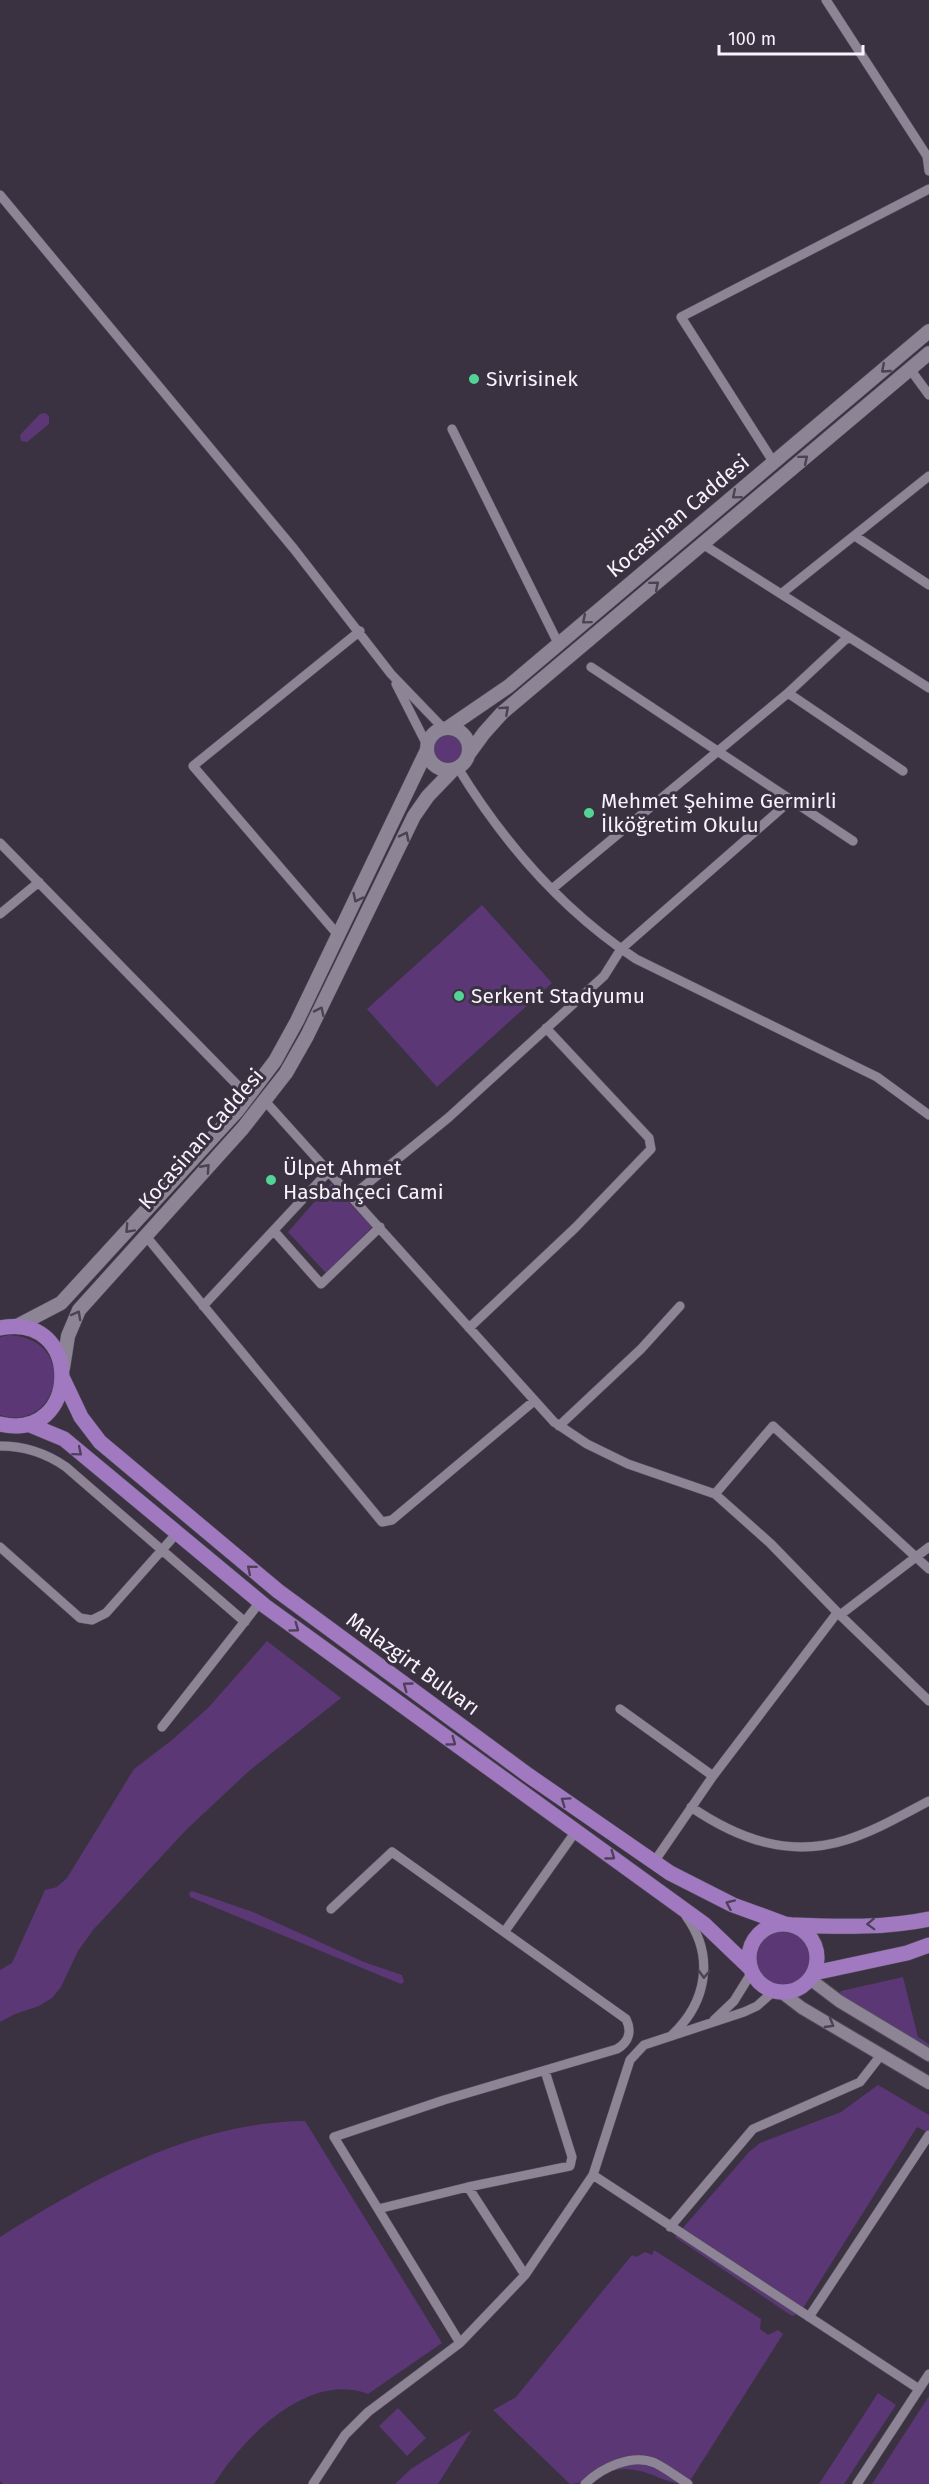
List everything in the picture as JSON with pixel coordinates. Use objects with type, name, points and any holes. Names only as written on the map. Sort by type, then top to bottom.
[{"type":"highway","name":"Malazgirt Bulvarı","points":[[6,1326],[34,1330],[48,1340],[58,1354],[63,1375],[81,1417],[100,1442],[278,1591],[528,1775],[654,1862],[715,1897],[788,1924]]},
{"type":"highway","points":[[4,1426],[28,1424],[50,1410],[59,1396],[63,1375]]},
{"type":"highway","name":"Malazgirt Bulvarı","points":[[28,1424],[64,1439],[260,1602],[705,1924],[751,1971]]},
{"type":"highway","points":[[929,1919],[911,1923],[772,1926],[756,1937],[750,1949],[751,1971],[761,1984],[778,1991],[794,1990],[812,1976],[907,1953],[929,1945]]},
{"type":"highway","points":[[788,1924],[804,1931],[815,1947],[817,1960],[812,1976]]},
{"type":"main road","name":"Kocasinan Caddesi","points":[[446,728],[493,698],[929,331]]},
{"type":"main road","name":"Kocasinan Caddesi","points":[[468,755],[502,712],[929,353]]},
{"type":"main road","points":[[446,728],[464,734],[469,744],[468,755],[455,769],[437,767],[429,759],[427,748],[433,733],[446,728]]},
{"type":"main road","name":"Kocasinan Caddesi","points":[[6,1326],[61,1303],[249,1096],[286,1041],[427,748]]},
{"type":"main road","name":"Kocasinan Caddesi","points":[[63,1375],[68,1336],[79,1310],[266,1101],[286,1073],[307,1036],[414,816],[428,796],[455,769]]},
{"type":"street","points":[[826,0],[927,156],[929,171]]},
{"type":"street","points":[[774,463],[681,317],[929,189]]},
{"type":"street","points":[[0,195],[360,631],[391,674],[446,728]]},
{"type":"street","points":[[910,369],[929,395]]},
{"type":"street","points":[[452,429],[558,643]]},
{"type":"street","points":[[781,594],[929,476]]},
{"type":"street","points":[[855,536],[929,585]]},
{"type":"street","points":[[704,544],[929,687]]},
{"type":"street","points":[[338,936],[193,766],[360,631]]},
{"type":"street","points":[[552,890],[788,693],[848,637]]},
{"type":"street","points":[[591,667],[853,841]]},
{"type":"street","points":[[391,674],[427,748]]},
{"type":"street","points":[[788,693],[903,771]]},
{"type":"street","points":[[455,769],[507,839],[552,890],[621,949],[636,959],[877,1077],[929,1115]]},
{"type":"street","points":[[352,1196],[441,1124],[604,976],[621,949],[791,800]]},
{"type":"street","points":[[0,843],[249,1096]]},
{"type":"street","points":[[0,914],[39,882]]},
{"type":"street","points":[[469,1328],[583,1220],[651,1149],[649,1138],[546,1028]]},
{"type":"street","points":[[266,1101],[534,1401],[559,1426],[586,1444],[628,1464],[715,1494],[770,1543],[838,1614],[929,1701]]},
{"type":"street","points":[[203,1306],[329,1172]]},
{"type":"street","points":[[274,1231],[321,1284],[380,1227]]},
{"type":"street","points":[[145,1235],[380,1520],[385,1522],[393,1520],[534,1401]]},
{"type":"street","points":[[559,1426],[641,1349],[680,1306]]},
{"type":"street","points":[[715,1494],[773,1426],[929,1569]]},
{"type":"street","points":[[0,1446],[30,1449],[57,1461],[245,1622]]},
{"type":"street","points":[[0,1547],[80,1618],[88,1620],[97,1619],[106,1613],[177,1533]]},
{"type":"street","points":[[654,1862],[713,1776],[838,1614],[929,1547]]},
{"type":"street","points":[[162,1728],[260,1602]]},
{"type":"street","points":[[620,1709],[713,1776]]},
{"type":"street","points":[[692,1807],[719,1826],[743,1836],[773,1844],[804,1848],[831,1844],[858,1836],[929,1801]]},
{"type":"street","points":[[505,1931],[576,1831]]},
{"type":"street","points":[[331,1909],[392,1852],[626,2019],[629,2027],[627,2040],[613,2051],[444,2100],[334,2137],[459,2343]]},
{"type":"street","points":[[669,2037],[695,2006],[701,1992],[704,1974],[704,1957],[699,1939],[689,1919],[675,1902]]},
{"type":"street","points":[[709,2023],[734,2001],[751,1971]]},
{"type":"street","points":[[812,1976],[839,2001],[929,2055]]},
{"type":"street","points":[[313,2484],[345,2435],[368,2412],[459,2343],[525,2274],[593,2175],[630,2060],[644,2046],[757,2006],[778,1991],[802,2008],[929,2083]]},
{"type":"street","points":[[627,2040],[638,2051]]},
{"type":"street","points":[[670,2227],[753,2129],[860,2082],[882,2055]]},
{"type":"street","points":[[378,2209],[572,2164],[572,2157],[545,2071]]},
{"type":"street","points":[[809,2318],[929,2135]]},
{"type":"street","points":[[593,2175],[919,2389]]},
{"type":"street","points":[[468,2187],[525,2274]]},
{"type":"street","points":[[857,2484],[929,2374]]},
{"type":"street","points":[[585,2484],[612,2466],[638,2461],[654,2462],[688,2484]]},
{"type":"shaded area","points":[[45,413],[49,416],[49,424],[27,442],[21,441],[20,435],[40,414]]},
{"type":"shaded area","points":[[448,733],[460,737],[464,749],[460,761],[448,765],[436,761],[432,749],[436,737]]},
{"type":"shaded area","name":"Serkent Stadyumu","points":[[482,905],[552,983],[437,1087],[367,1009]]},
{"type":"shaded area","points":[[331,1183],[372,1227],[326,1273],[288,1232]]},
{"type":"shaded area","points":[[9,1335],[32,1340],[46,1352],[53,1367],[54,1384],[48,1399],[36,1411],[20,1417],[0,1415],[0,1337]]},
{"type":"shaded area","points":[[267,1641],[341,1698],[249,1771],[187,1829],[93,1930],[78,1951],[61,1987],[52,1998],[39,2006],[0,2022],[0,1970],[12,1963],[45,1890],[57,1887],[67,1878],[134,1769],[208,1708]]},
{"type":"shaded area","points":[[192,1891],[253,1912],[364,1962],[402,1975],[404,1982],[401,1984],[190,1897],[189,1893]]},
{"type":"shaded area","points":[[783,1931],[793,1933],[802,1939],[808,1948],[810,1958],[808,1968],[802,1977],[793,1983],[783,1985],[773,1983],[764,1977],[758,1968],[756,1958],[758,1948],[764,1939],[773,1933]]},
{"type":"shaded area","points":[[903,1977],[918,2037],[929,2044],[929,2063],[841,2010],[839,2005],[838,1998],[841,1991]]},
{"type":"shaded area","points":[[878,2085],[929,2115],[929,2133],[917,2127],[800,2313],[792,2316],[675,2237],[749,2152],[760,2143],[841,2112]]},
{"type":"shaded area","points":[[305,2121],[442,2343],[368,2394],[345,2389],[323,2392],[301,2400],[279,2413],[242,2447],[214,2484],[3,2484],[0,2481],[0,2237],[107,2175],[184,2143],[223,2131],[264,2124]]},
{"type":"shaded area","points":[[654,2250],[761,2319],[760,2329],[768,2335],[778,2330],[783,2334],[688,2484],[671,2482],[642,2471],[624,2469],[610,2471],[584,2482],[570,2484],[493,2410],[516,2397],[632,2255],[636,2257],[645,2252],[652,2255]]},
{"type":"shaded area","points":[[878,2393],[896,2405],[844,2484],[819,2484]]},
{"type":"shaded area","points":[[929,2396],[929,2484],[872,2484]]},
{"type":"shaded area","points":[[398,2408],[426,2438],[407,2456],[379,2426]]},
{"type":"shaded area","points":[[472,2430],[438,2484],[395,2484],[411,2469]]},
{"type":"place","name":"Sivrisinek","points":[[474,379]]},
{"type":"place","name":"Mehmet Şehime Germirli İlköğretim Okulu","points":[[589,813]]},
{"type":"place","name":"Serkent Stadyumu","points":[[459,996]]},
{"type":"place","name":"Ülpet Ahmet Hasbahçeci Cami","points":[[271,1180]]}]
